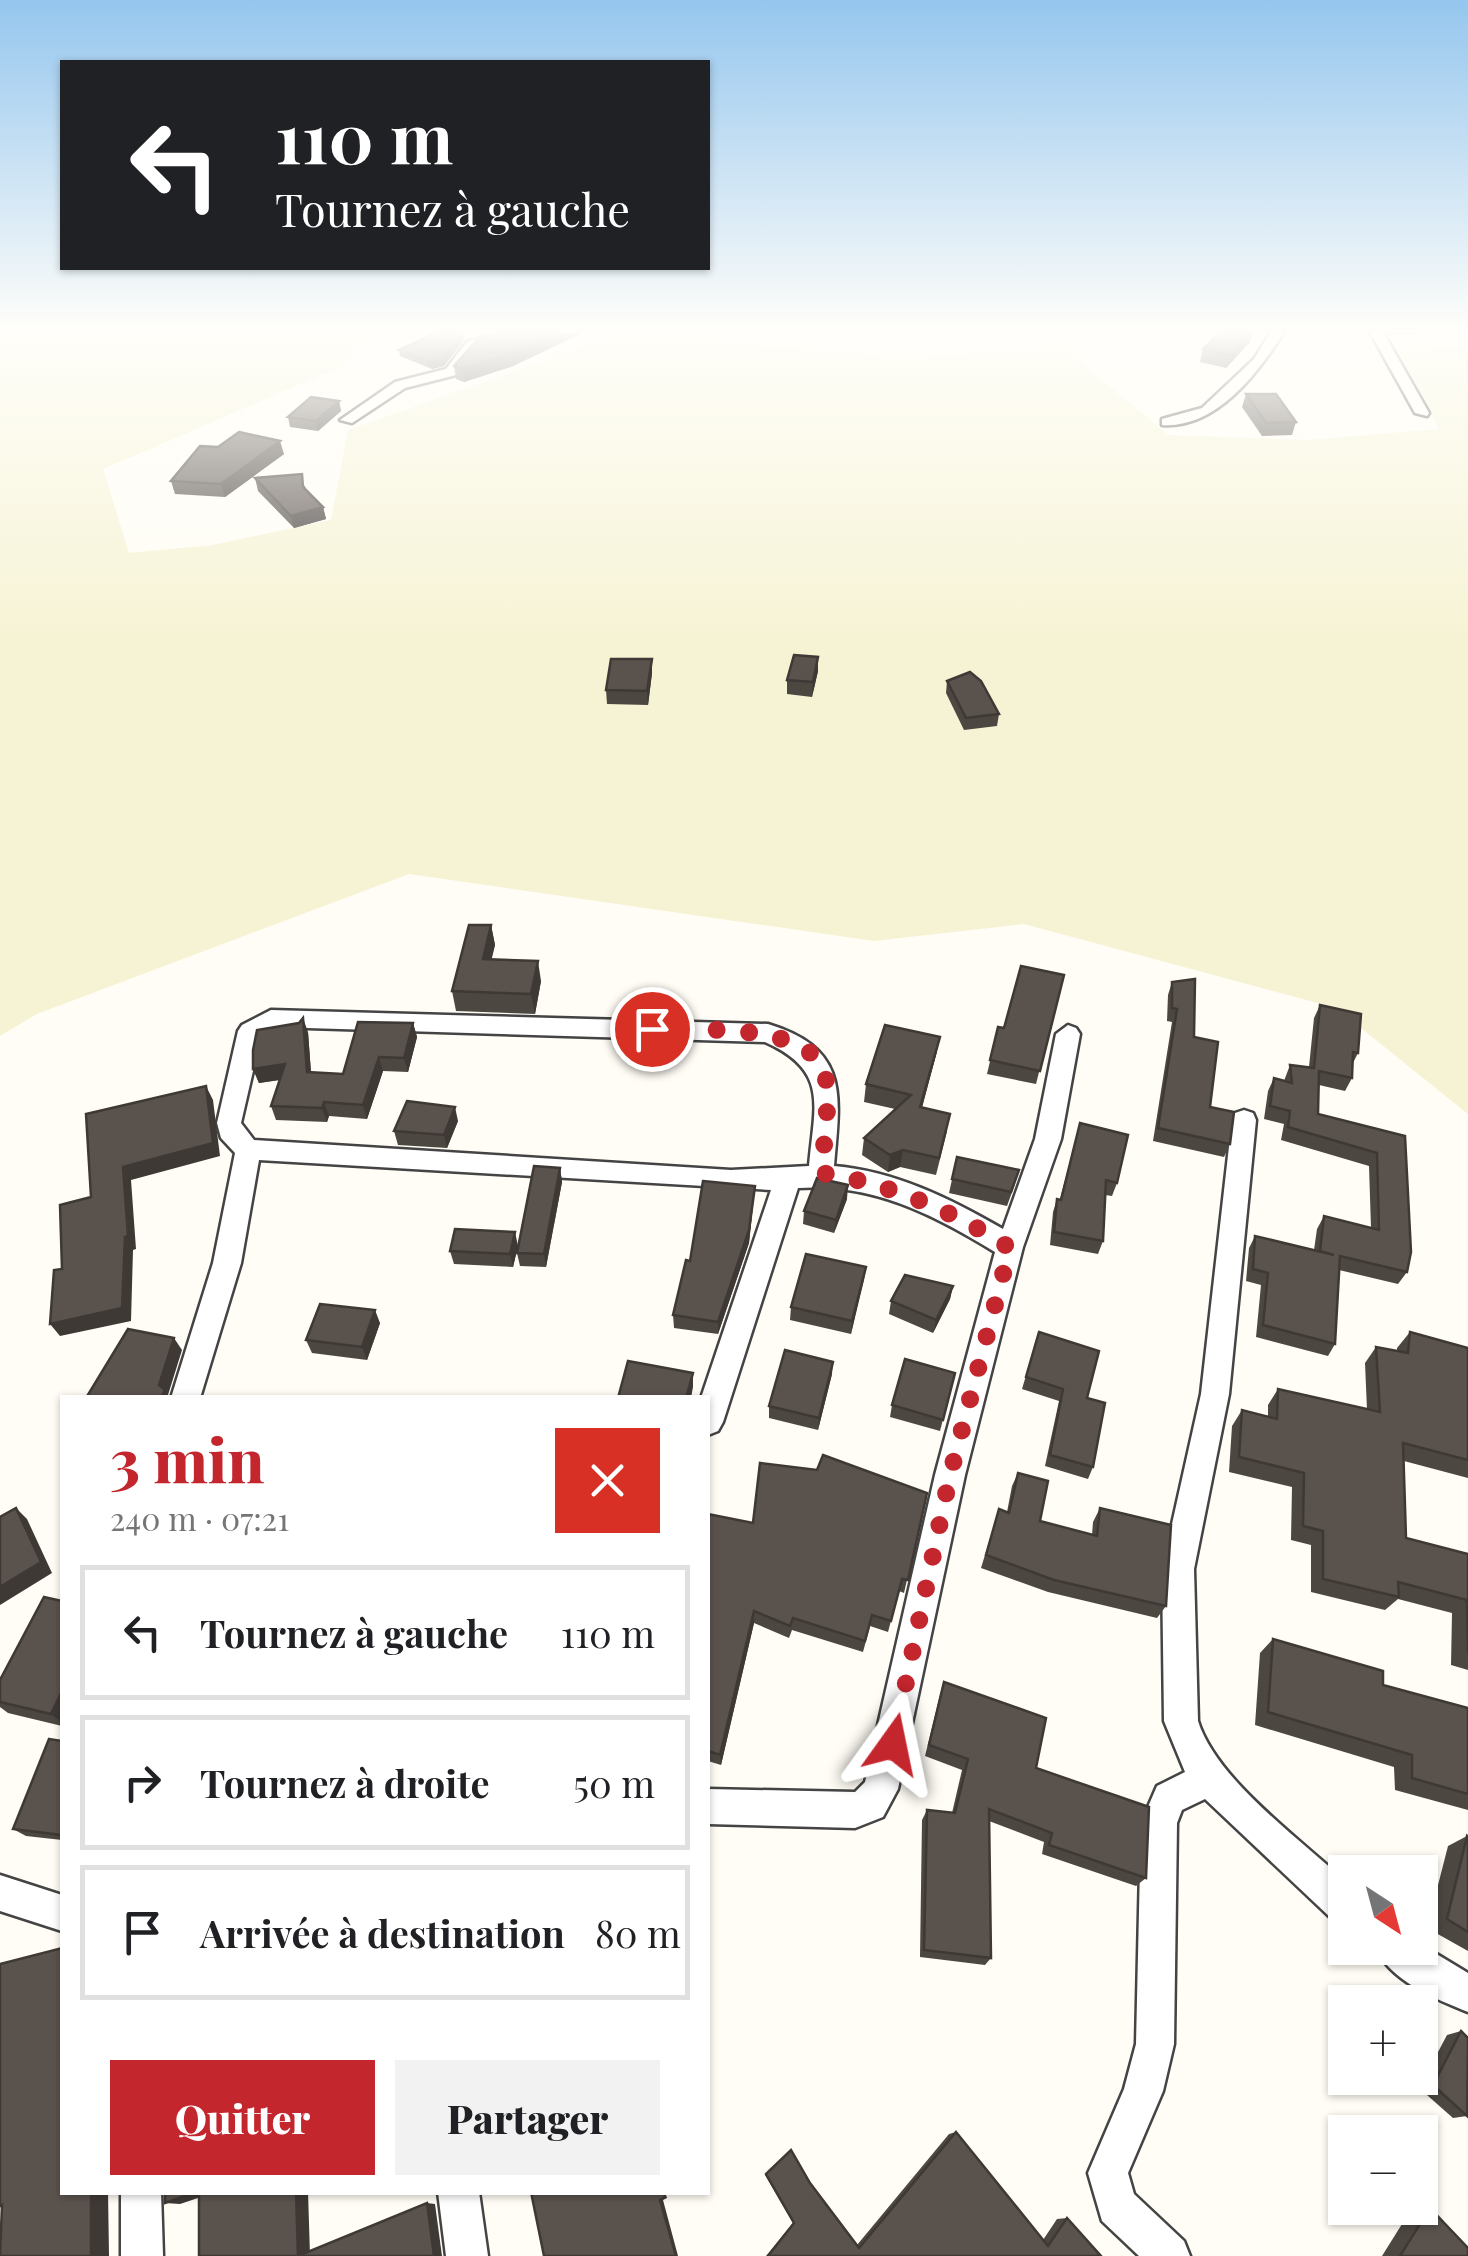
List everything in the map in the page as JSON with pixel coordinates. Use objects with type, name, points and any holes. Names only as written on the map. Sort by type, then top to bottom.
[{"type":"street","points":[[822,1173],[826,1078],[819,1061],[798,1044],[768,1034],[271,1018],[250,1031],[229,1124],[230,1132],[248,1150],[470,1160],[742,1180],[822,1173],[886,1186],[959,1216],[1010,1248]]},
{"type":"street","points":[[710,1806],[855,1810],[871,1805],[881,1789],[950,1475],[1010,1248],[1048,1139],[1068,1034]]},
{"type":"street","points":[[1244,1120],[1215,1394],[1178,1569],[1181,1721],[1189,1747],[1209,1779],[1328,1890]]},
{"type":"street","points":[[186,1395],[227,1263],[248,1150]]},
{"type":"street","points":[[710,1416],[788,1178]]},
{"type":"street","points":[[1169,2256],[1134,2227],[1117,2206],[1108,2173],[1143,2091],[1156,2044],[1159,1823],[1169,1798],[1209,1779]]},
{"type":"street","points":[[0,1893],[60,1911]]},
{"type":"street","points":[[1416,1965],[1468,1993]]},
{"type":"street","points":[[141,2195],[142,2256]]},
{"type":"street","points":[[458,2195],[467,2256]]},
{"type":"shaded area","points":[[0,437],[177,437],[103,469],[129,553],[212,545],[331,520],[347,437],[1468,437],[1468,1114],[1336,1008],[1024,924],[874,941],[409,874],[37,1014],[0,1036]]},
{"type":"building","points":[[232,437],[280,441],[221,484],[171,481],[200,446],[218,447]]},
{"type":"building","points":[[302,474],[303,487],[323,507],[291,516],[255,478]]},
{"type":"building","points":[[794,655],[818,657],[813,682],[787,680]]},
{"type":"building","points":[[611,659],[652,659],[647,691],[606,690]]},
{"type":"building","points":[[970,672],[981,681],[999,714],[966,718],[947,681]]},
{"type":"building","points":[[469,925],[491,925],[483,959],[538,961],[531,994],[452,991]]},
{"type":"building","points":[[1021,966],[1064,975],[1040,1071],[990,1060],[998,1027],[1004,1028]]},
{"type":"building","points":[[1195,979],[1194,1037],[1218,1042],[1210,1107],[1234,1112],[1230,1144],[1158,1128],[1177,1009],[1172,1008],[1172,982]]},
{"type":"building","points":[[1320,1005],[1361,1014],[1352,1078],[1319,1071],[1318,1114],[1405,1136],[1411,1252],[1407,1272],[1340,1256],[1335,1344],[1263,1325],[1268,1273],[1253,1269],[1255,1236],[1334,1255],[1320,1251],[1324,1216],[1379,1230],[1377,1153],[1288,1127],[1290,1111],[1270,1106],[1274,1078],[1292,1083],[1290,1065],[1314,1068]]},
{"type":"building","points":[[303,1018],[307,1072],[343,1074],[358,1022],[413,1023],[404,1058],[379,1057],[363,1105],[324,1102],[322,1108],[271,1106],[285,1064],[253,1069],[257,1030],[299,1023]]},
{"type":"building","points":[[885,1025],[940,1037],[920,1107],[950,1114],[939,1158],[903,1150],[890,1155],[864,1138],[911,1095],[866,1084]]},
{"type":"building","points":[[206,1086],[213,1143],[123,1167],[128,1236],[122,1308],[50,1324],[54,1270],[62,1269],[60,1205],[91,1197],[86,1114]]},
{"type":"building","points":[[407,1101],[455,1107],[444,1135],[394,1131]]},
{"type":"building","points":[[1080,1123],[1128,1135],[1117,1183],[1106,1180],[1103,1241],[1054,1232],[1057,1199],[1061,1200]]},
{"type":"building","points":[[957,1157],[1019,1170],[1011,1192],[952,1179]]},
{"type":"building","points":[[534,1166],[560,1168],[544,1254],[517,1253]]},
{"type":"building","points":[[817,1178],[848,1185],[836,1220],[804,1211]]},
{"type":"building","points":[[703,1181],[755,1186],[749,1230],[718,1322],[673,1315],[686,1260],[690,1261]]},
{"type":"building","points":[[455,1229],[515,1232],[510,1254],[450,1251]]},
{"type":"building","points":[[806,1254],[866,1267],[852,1321],[791,1307]]},
{"type":"building","points":[[905,1275],[953,1286],[936,1320],[891,1301]]},
{"type":"building","points":[[320,1304],[375,1310],[362,1347],[306,1340]]},
{"type":"building","points":[[128,1329],[174,1338],[159,1385],[165,1390],[162,1395],[88,1395]]},
{"type":"building","points":[[1039,1332],[1099,1351],[1087,1398],[1105,1403],[1093,1467],[1050,1455],[1063,1389],[1026,1377]]},
{"type":"building","points":[[1410,1332],[1468,1348],[1468,1460],[1403,1443],[1406,1538],[1468,1554],[1468,1653],[1467,1600],[1398,1582],[1399,1597],[1323,1579],[1323,1531],[1303,1526],[1304,1473],[1239,1457],[1242,1410],[1277,1419],[1278,1389],[1380,1412],[1376,1347],[1408,1353]]},
{"type":"building","points":[[785,1350],[833,1362],[819,1418],[769,1406]]},
{"type":"building","points":[[905,1359],[955,1373],[943,1420],[892,1405]]},
{"type":"building","points":[[628,1361],[693,1373],[687,1395],[619,1395]]},
{"type":"building","points":[[823,1455],[927,1493],[908,1580],[902,1579],[891,1621],[872,1615],[865,1641],[793,1618],[790,1626],[754,1611],[720,1755],[710,1752],[710,1514],[753,1523],[760,1463],[817,1470]]},
{"type":"building","points":[[1018,1473],[1048,1481],[1040,1521],[1097,1536],[1100,1508],[1171,1525],[1166,1606],[1054,1580],[986,1555],[999,1509],[1009,1513]]},
{"type":"building","points":[[16,1508],[41,1562],[0,1587],[0,1517]]},
{"type":"building","points":[[44,1597],[60,1601],[60,1695],[51,1714],[0,1702],[0,1680]]},
{"type":"building","points":[[1273,1639],[1383,1671],[1383,1685],[1468,1708],[1468,1794],[1412,1778],[1412,1755],[1268,1712]]},
{"type":"building","points":[[944,1682],[1046,1718],[1036,1768],[1149,1807],[1146,1878],[1049,1845],[1052,1833],[989,1809],[991,1958],[924,1950],[927,1810],[955,1813],[968,1759],[929,1745]]},
{"type":"building","points":[[49,1739],[60,1741],[60,1835],[13,1829]]},
{"type":"building","points":[[1468,1837],[1468,1932],[1447,1919]]},
{"type":"building","points":[[60,1949],[60,2195],[91,2195],[91,2256],[0,2256],[0,1964]]},
{"type":"building","points":[[1461,2031],[1468,2038],[1467,2116],[1438,2090],[1438,2075]]},
{"type":"building","points":[[956,2132],[1048,2246],[1067,2218],[1101,2256],[768,2256],[794,2223],[766,2174],[791,2150],[810,2183],[859,2248]]},
{"type":"building","points":[[165,2195],[188,2195],[165,2203]]},
{"type":"building","points":[[199,2195],[296,2195],[298,2256],[199,2256]]},
{"type":"building","points":[[532,2195],[665,2195],[660,2200],[676,2256],[544,2256]]},
{"type":"building","points":[[427,2203],[434,2256],[298,2256]]},
{"type":"building","points":[[1438,2216],[1468,2248],[1468,2256],[1400,2256],[1419,2225],[1438,2225]]},
{"type":"route","points":[[652,1029],[768,1034],[798,1044],[819,1061],[826,1078],[822,1173],[886,1186],[959,1216],[1010,1248],[950,1475],[893,1744]]}]
